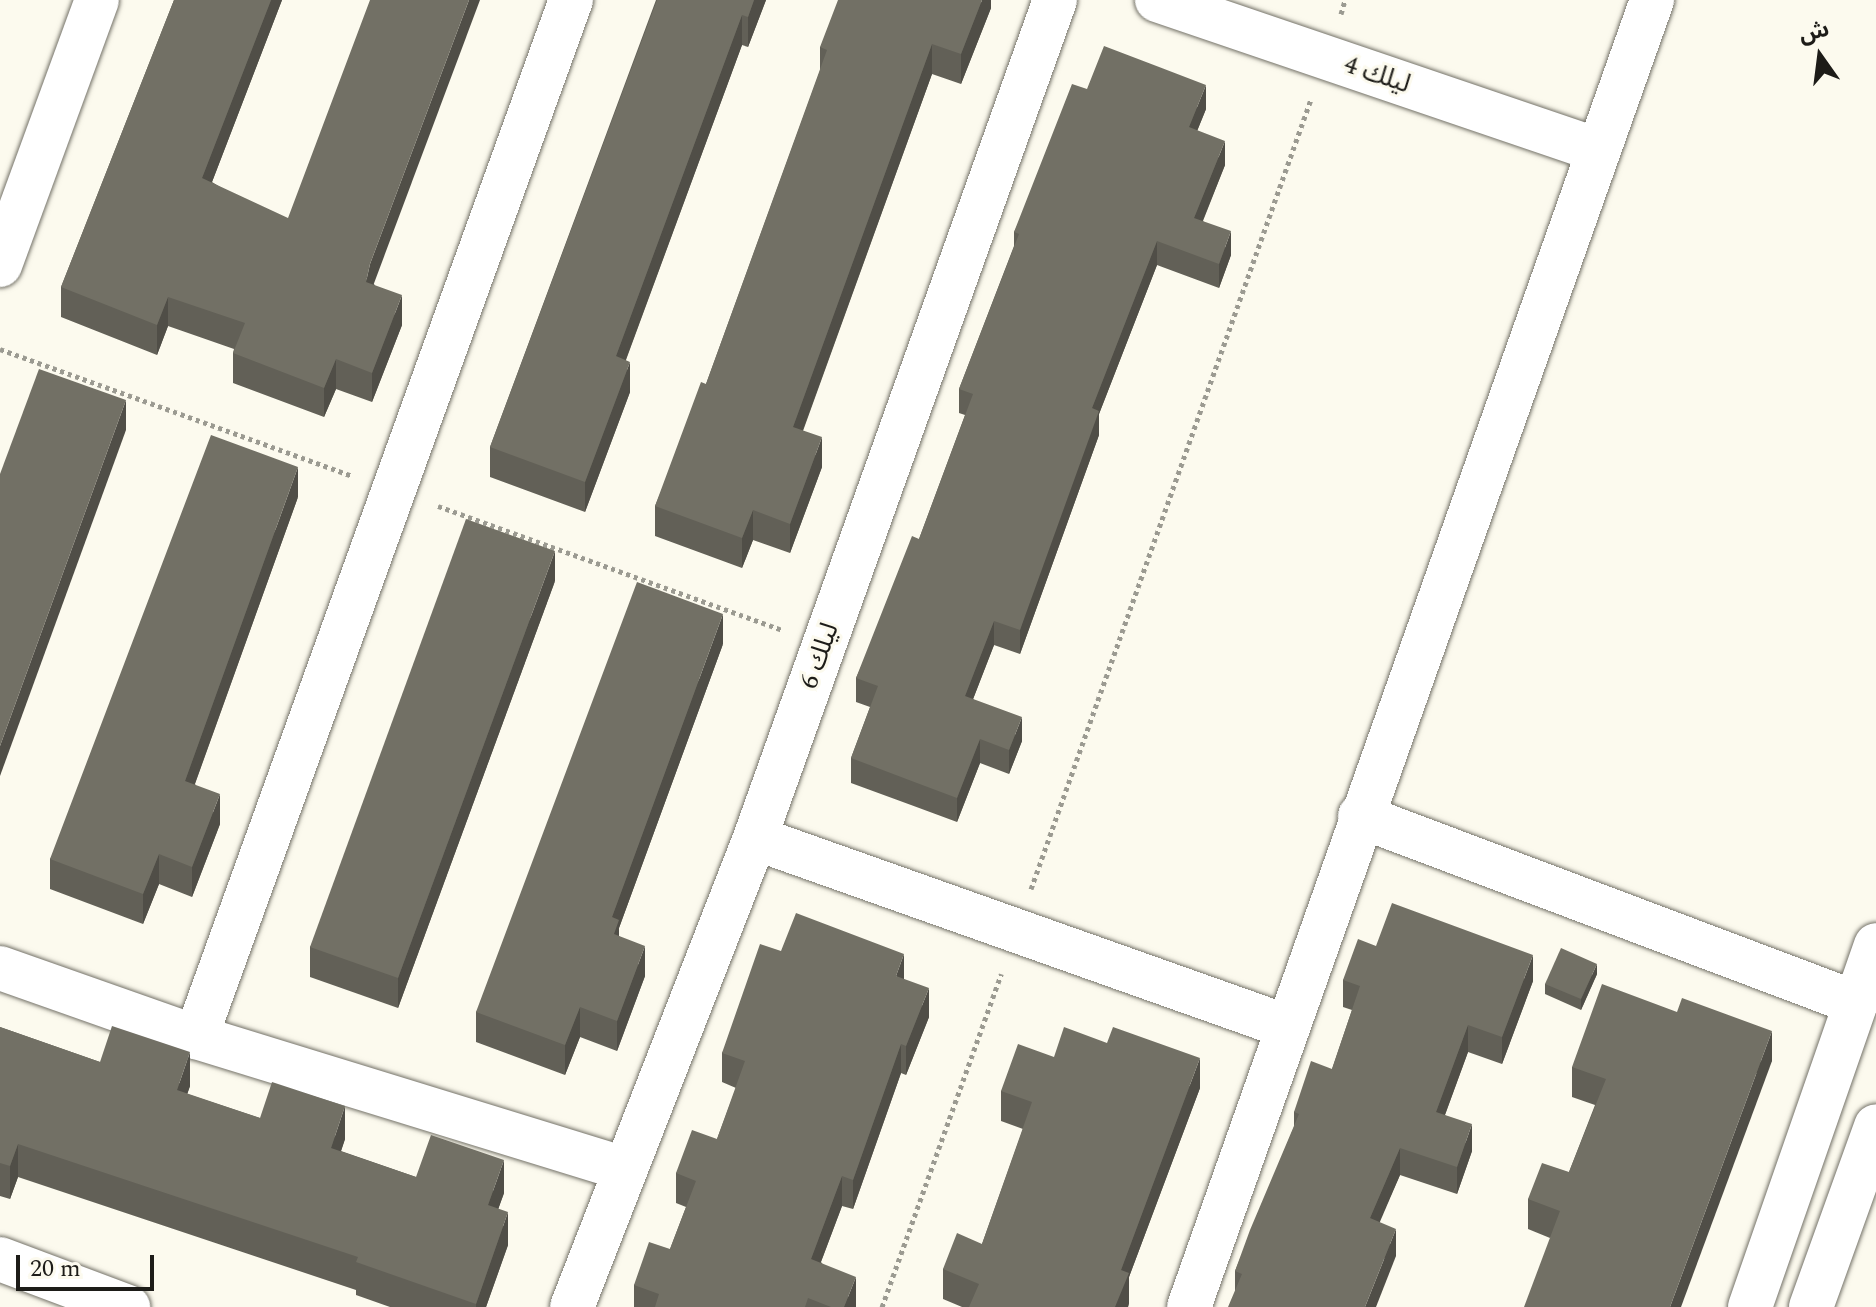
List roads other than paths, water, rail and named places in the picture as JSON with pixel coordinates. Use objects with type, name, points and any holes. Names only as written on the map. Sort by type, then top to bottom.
[{"type":"street","points":[[0,265],[97,0]]},
{"type":"street","points":[[196,1037],[571,0]]},
{"type":"street","name":"ليلك 6","points":[[572,1307],[755,838],[1055,0]]},
{"type":"street","name":"ليلك 4","points":[[1157,0],[1597,150]]},
{"type":"street","points":[[1189,1307],[1285,1026],[1652,0]]},
{"type":"street","points":[[1360,816],[1856,1003]]},
{"type":"street","points":[[755,838],[1285,1026]]},
{"type":"street","points":[[1750,1307],[1876,945]]},
{"type":"street","points":[[0,968],[196,1037],[624,1169]]},
{"type":"street","points":[[1811,1307],[1876,1126]]},
{"type":"street","points":[[0,1259],[128,1307]]}]
